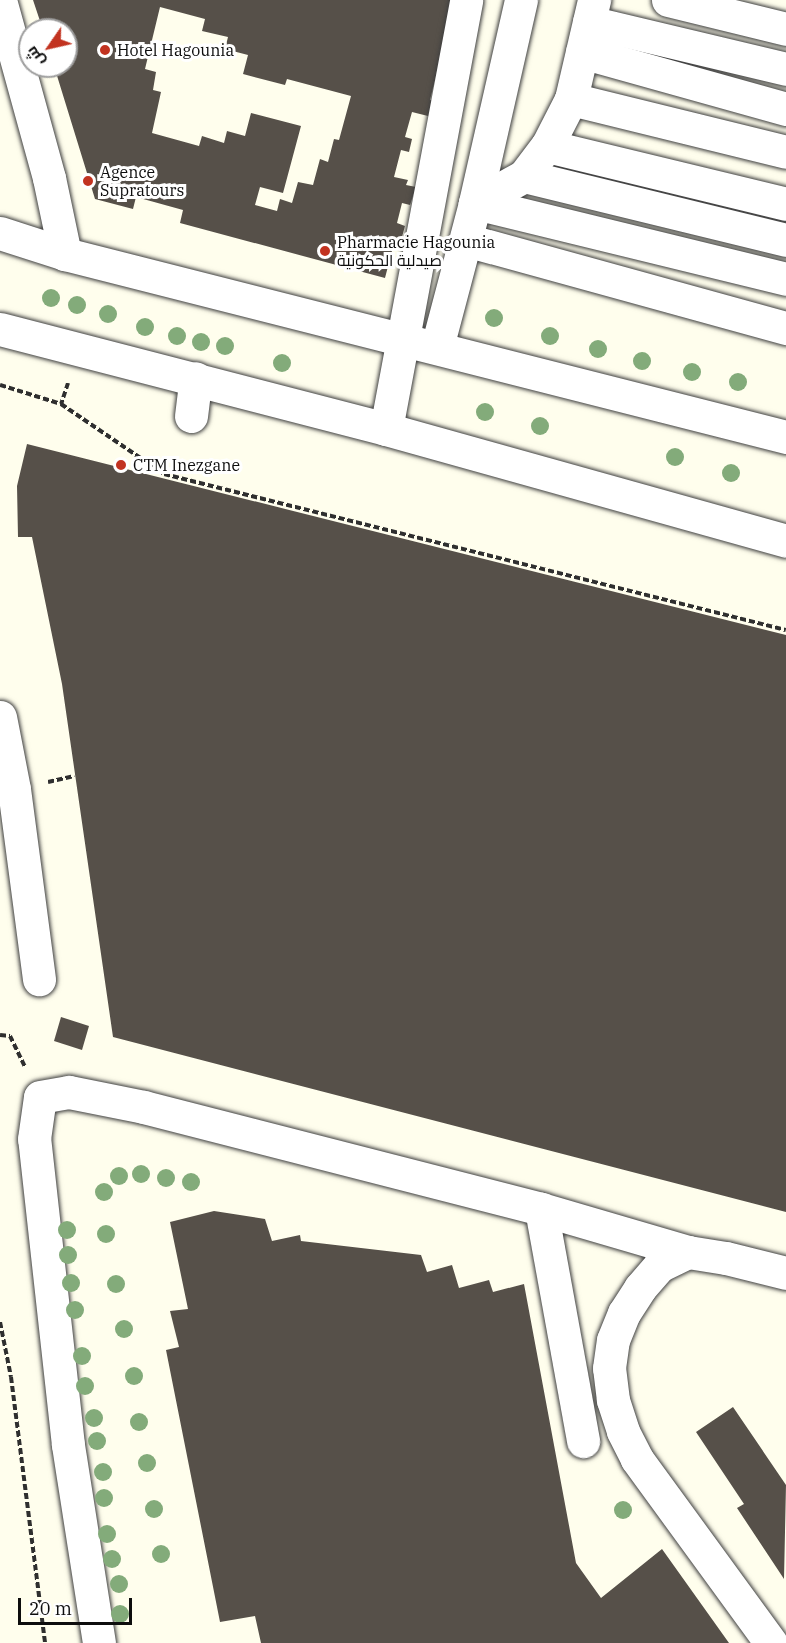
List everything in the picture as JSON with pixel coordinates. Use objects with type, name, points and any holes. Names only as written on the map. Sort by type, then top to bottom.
[{"type":"street","points":[[0,0],[49,178],[65,254]]},
{"type":"street","points":[[386,429],[466,0]]},
{"type":"street","points":[[437,347],[475,203],[521,0]]},
{"type":"street","points":[[668,0],[786,29]]},
{"type":"street","points":[[475,203],[524,176],[547,146],[571,99],[589,25]]},
{"type":"street","points":[[589,25],[786,69]]},
{"type":"street","points":[[589,25],[786,110]]},
{"type":"street","points":[[571,99],[786,152]]},
{"type":"street","points":[[547,146],[786,204]]},
{"type":"street","points":[[524,176],[786,240]]},
{"type":"street","points":[[475,203],[786,279]]},
{"type":"street","points":[[0,233],[65,254],[404,340],[785,430]]},
{"type":"street","points":[[466,240],[786,328]]},
{"type":"street","points":[[0,329],[386,429],[786,541]]},
{"type":"street","points":[[191,416],[196,378]]},
{"type":"street","points":[[0,717],[14,789],[39,979]]},
{"type":"street","points":[[99,1643],[68,1445],[34,1139],[40,1097],[69,1092],[144,1107],[541,1209],[688,1252],[786,1273]]},
{"type":"street","points":[[541,1209],[583,1441]]},
{"type":"street","points":[[688,1252],[659,1266],[640,1287],[624,1313],[613,1340],[609,1368],[613,1400],[623,1431],[637,1459],[771,1643]]},
{"type":"path","points":[[61,404],[78,348]]},
{"type":"path","points":[[0,385],[61,404],[164,474],[786,630]]},
{"type":"path","points":[[0,1035],[10,1036],[40,1097]]},
{"type":"path","points":[[0,1323],[12,1388],[45,1643]]},
{"type":"building","points":[[33,0],[455,0],[430,100],[436,101],[432,117],[412,112],[405,137],[412,139],[409,152],[401,150],[394,177],[408,180],[406,185],[416,187],[410,205],[402,203],[397,223],[405,226],[399,248],[393,247],[385,278],[180,223],[183,210],[136,197],[133,209],[95,199],[58,78],[78,78],[78,18],[39,18]],"holes":[[[160,7],[205,19],[202,31],[228,37],[225,49],[248,55],[243,74],[285,85],[287,79],[351,96],[339,140],[334,139],[328,162],[320,159],[313,185],[298,182],[292,203],[280,199],[277,211],[255,205],[260,187],[283,193],[301,126],[251,113],[245,136],[227,131],[224,143],[202,136],[199,146],[152,133],[161,92],[153,90],[156,72],[145,69]]]},
{"type":"building","points":[[27,444],[786,635],[786,1212],[113,1037],[62,684],[32,537],[18,537],[17,486]]},
{"type":"building","points":[[61,1017],[89,1026],[82,1050],[54,1041]]},
{"type":"building","points":[[214,1211],[265,1219],[272,1241],[300,1235],[301,1241],[421,1255],[427,1272],[452,1265],[459,1288],[489,1280],[493,1292],[524,1284],[576,1563],[601,1598],[662,1549],[729,1643],[261,1643],[255,1616],[220,1622],[166,1350],[179,1347],[170,1311],[188,1309],[170,1222]]},
{"type":"building","points":[[733,1407],[786,1485],[784,1579],[737,1508],[744,1504],[696,1432]]},
{"type":"place","name":"Hotel Hagounia","points":[[105,50]]},
{"type":"place","name":"Agence Supratours","points":[[88,181]]},
{"type":"place","name":"Pharmacie Hagounia صيدلية الحكونية","points":[[325,251]]},
{"type":"place","name":"CTM Inezgane","points":[[121,465]]}]
